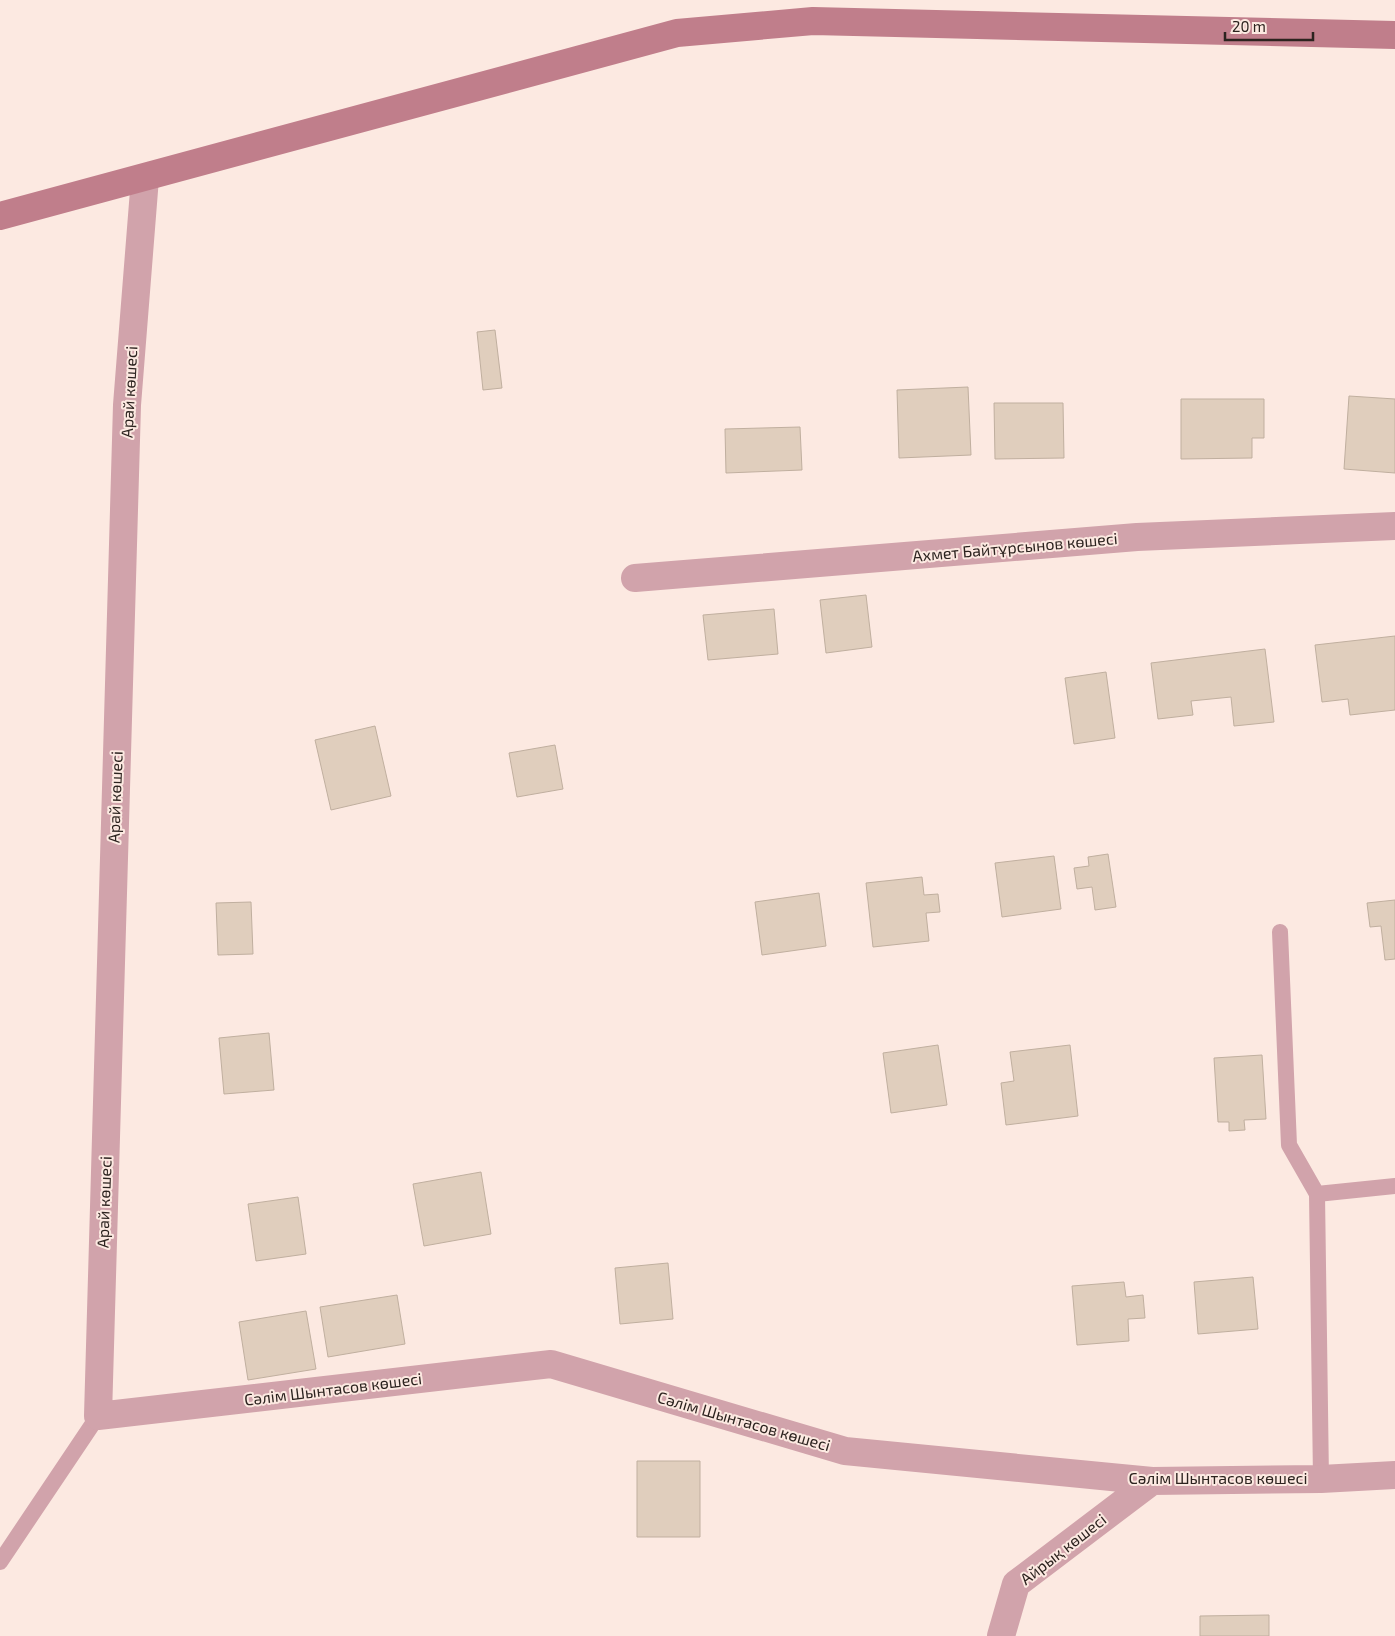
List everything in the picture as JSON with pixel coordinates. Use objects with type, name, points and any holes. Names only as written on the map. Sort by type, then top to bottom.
[{"type":"street","points":[[0,216],[677,33],[812,22],[1395,35]]},
{"type":"street","name":"Арай көшесі","points":[[98,1416],[127,405],[145,178]]},
{"type":"street","name":"Ахмет Байтұрсынов көшесі","points":[[635,578],[1136,537],[1395,526]]},
{"type":"street","name":"Сәлім Шынтасов көшесі","points":[[98,1416],[551,1364],[845,1451],[1152,1481],[1321,1479],[1395,1475]]},
{"type":"street","name":"Айрық көшесі","points":[[1001,1636],[1016,1584],[1152,1481]]},
{"type":"lane","points":[[1280,932],[1289,1145],[1317,1194],[1321,1479]]},
{"type":"lane","points":[[1317,1194],[1395,1186]]},
{"type":"lane","points":[[0,1562],[98,1416]]},
{"type":"building","points":[[495,330],[502,388],[483,390],[477,332]]},
{"type":"building","points":[[968,387],[971,455],[899,458],[897,390]]},
{"type":"building","points":[[1349,396],[1395,399],[1395,473],[1344,469]]},
{"type":"building","points":[[1181,399],[1264,399],[1264,438],[1252,438],[1252,458],[1181,459]]},
{"type":"building","points":[[994,403],[1063,403],[1064,458],[995,459]]},
{"type":"building","points":[[800,427],[802,470],[726,473],[725,429]]},
{"type":"building","points":[[866,595],[872,647],[826,653],[820,600]]},
{"type":"building","points":[[774,609],[778,654],[708,660],[703,615]]},
{"type":"building","points":[[1395,636],[1395,710],[1350,715],[1348,699],[1322,702],[1315,645]]},
{"type":"building","points":[[1265,649],[1274,722],[1234,726],[1231,697],[1191,701],[1193,715],[1158,719],[1151,663]]},
{"type":"building","points":[[1106,672],[1115,738],[1074,744],[1065,678]]},
{"type":"building","points":[[375,726],[391,796],[331,810],[315,740]]},
{"type":"building","points":[[555,745],[563,789],[517,797],[509,753]]},
{"type":"building","points":[[1108,854],[1116,907],[1095,910],[1092,887],[1077,889],[1074,868],[1089,866],[1088,857]]},
{"type":"building","points":[[1054,856],[1061,909],[1002,917],[995,863]]},
{"type":"building","points":[[922,877],[924,895],[938,894],[940,912],[926,913],[929,941],[873,947],[866,883]]},
{"type":"building","points":[[819,893],[826,946],[762,955],[755,902]]},
{"type":"building","points":[[1395,900],[1395,959],[1385,960],[1381,926],[1370,927],[1367,903]]},
{"type":"building","points":[[251,902],[253,954],[218,955],[216,903]]},
{"type":"building","points":[[269,1033],[274,1090],[224,1094],[219,1038]]},
{"type":"building","points":[[938,1045],[947,1105],[891,1113],[883,1053]]},
{"type":"building","points":[[1070,1045],[1078,1116],[1006,1125],[1001,1083],[1014,1081],[1010,1052]]},
{"type":"building","points":[[1262,1055],[1266,1119],[1244,1120],[1245,1130],[1229,1131],[1229,1122],[1218,1122],[1214,1058]]},
{"type":"building","points":[[481,1172],[491,1234],[424,1246],[413,1184]]},
{"type":"building","points":[[298,1197],[306,1254],[256,1261],[248,1204]]},
{"type":"building","points":[[668,1263],[673,1319],[620,1324],[615,1268]]},
{"type":"building","points":[[1253,1277],[1258,1329],[1198,1334],[1194,1282]]},
{"type":"building","points":[[1124,1282],[1126,1297],[1143,1295],[1145,1318],[1128,1319],[1129,1341],[1077,1345],[1072,1286]]},
{"type":"building","points":[[397,1295],[405,1344],[328,1357],[320,1307]]},
{"type":"building","points":[[306,1311],[316,1369],[248,1380],[239,1322]]},
{"type":"building","points":[[637,1461],[700,1461],[700,1537],[637,1537]]},
{"type":"building","points":[[1269,1615],[1269,1636],[1200,1636],[1200,1616]]}]
